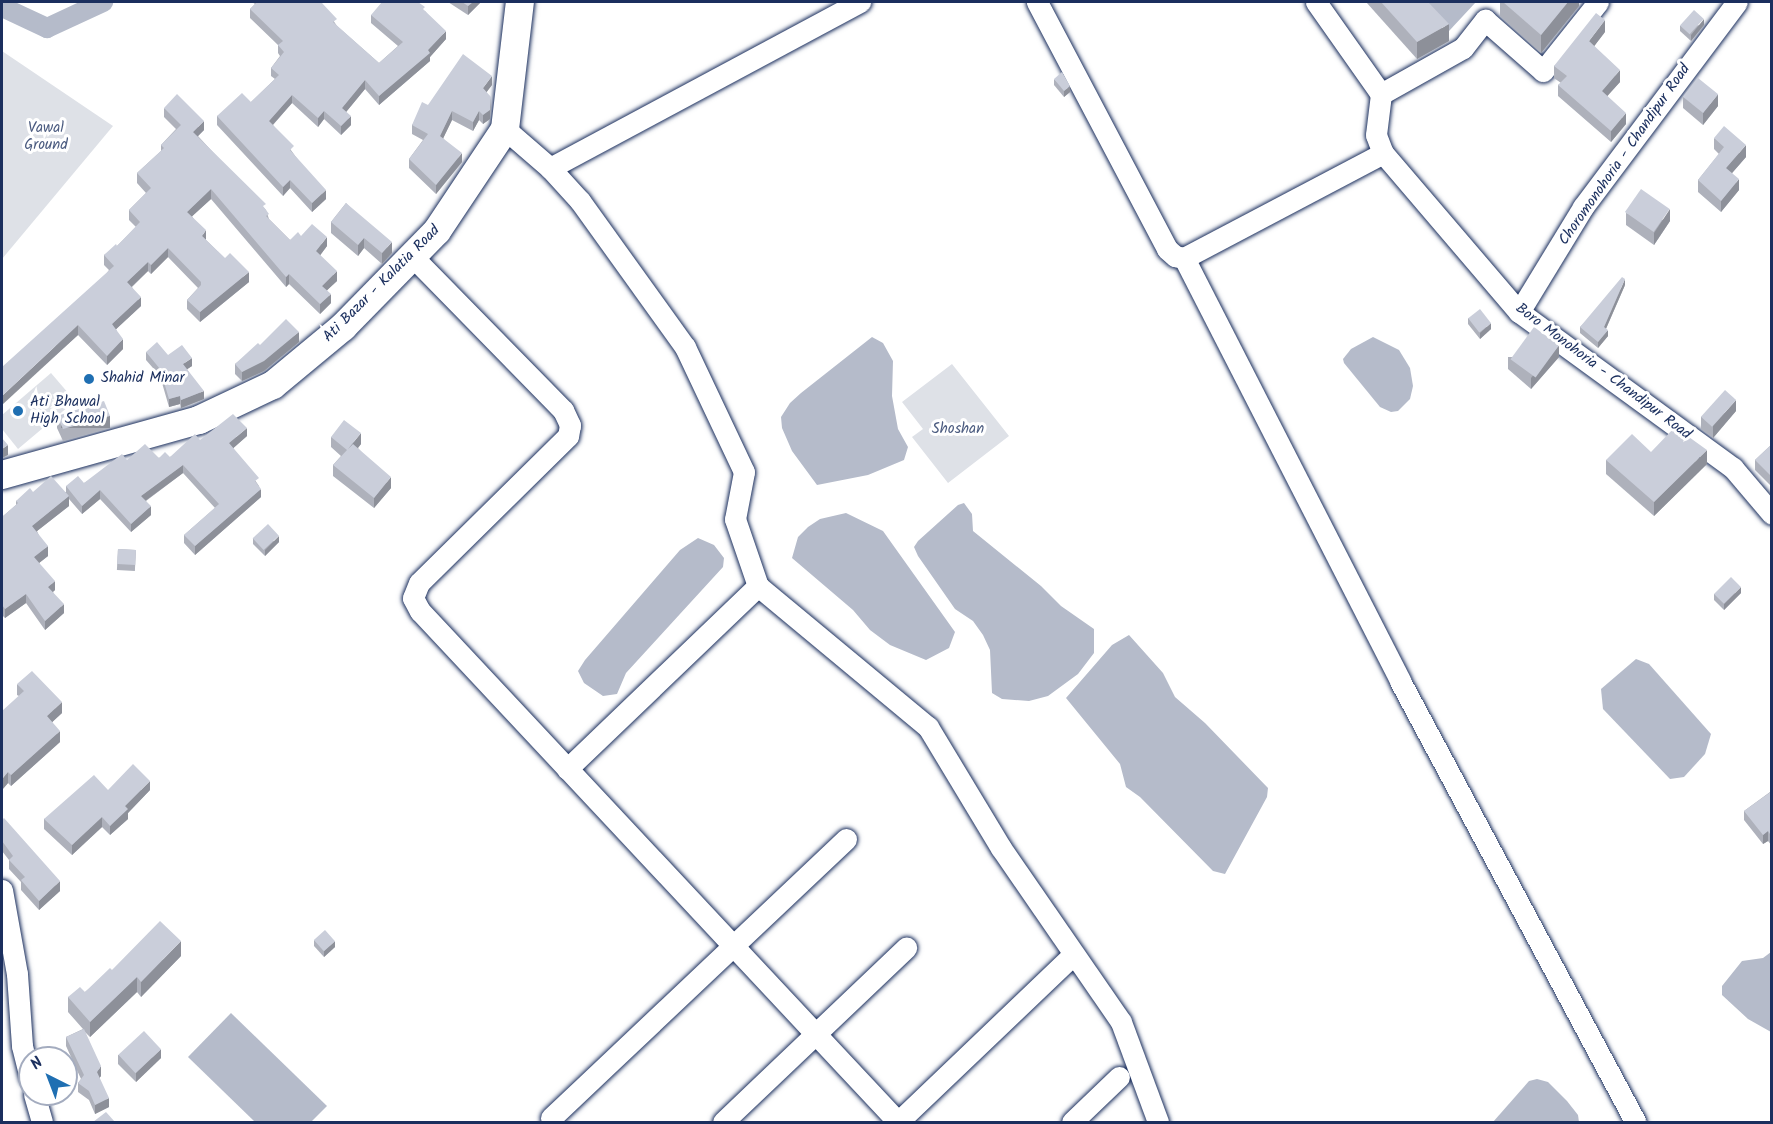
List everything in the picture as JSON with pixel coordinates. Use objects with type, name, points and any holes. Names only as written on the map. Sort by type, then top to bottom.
[{"type":"main road","name":"Ati Bazar - Kalatia Road","points":[[2,475],[199,420],[273,385],[343,327],[437,231],[505,129],[520,2]]},
{"type":"street","points":[[550,168],[860,2]]},
{"type":"street","points":[[1037,2],[1167,249],[1185,258],[1400,681],[1635,1122]]},
{"type":"street","points":[[1316,2],[1381,94],[1463,48],[1485,20],[1544,71],[1598,2]]},
{"type":"street","name":"Choromonohoria - Chandipur Road","points":[[1519,312],[1583,207],[1737,2]]},
{"type":"street","name":"Boro Monohoria - Chandipur Road","points":[[1381,94],[1376,135],[1383,153],[1519,312],[1732,468],[1772,514]]},
{"type":"street","points":[[505,129],[550,168],[580,201],[685,347],[744,472],[735,519],[758,586],[928,727],[1001,848],[1121,1022],[1158,1122]]},
{"type":"street","points":[[1185,258],[1383,153]]},
{"type":"street","points":[[412,256],[563,410],[570,425],[568,436],[419,583],[413,598],[420,610],[567,769],[898,1122],[1073,955]]},
{"type":"street","points":[[567,769],[758,586]]},
{"type":"street","points":[[551,1118],[846,839]]},
{"type":"street","points":[[2,890],[17,974],[22,1046]]},
{"type":"street","points":[[723,1122],[906,948]]},
{"type":"street","points":[[1072,1122],[1119,1077]]},
{"type":"street","points":[[37,1106],[42,1122]]},
{"type":"green space","name":"Vawal Ground","points":[[2,51],[113,126],[2,259]]},
{"type":"green space","name":"Shoshan","points":[[952,364],[1009,436],[948,483],[912,437],[923,429],[902,402]]},
{"type":"green space","points":[[51,373],[75,401],[18,449],[2,429],[2,415]]},
{"type":"water","points":[[1423,2],[1476,2],[1449,31]]},
{"type":"water","points":[[872,337],[883,343],[893,361],[892,396],[898,429],[908,447],[904,460],[868,475],[817,485],[792,451],[782,428],[781,417],[790,403],[801,393]]},
{"type":"water","points":[[1373,337],[1399,350],[1410,368],[1413,386],[1410,399],[1398,411],[1391,412],[1380,407],[1344,363],[1343,359],[1351,349]]},
{"type":"water","points":[[964,503],[972,514],[973,531],[1041,586],[1061,606],[1094,629],[1094,653],[1078,674],[1048,696],[1029,701],[1002,699],[992,693],[990,650],[983,635],[973,621],[955,609],[914,547],[958,505]]},
{"type":"water","points":[[846,513],[883,531],[955,632],[949,648],[926,660],[890,645],[870,630],[853,610],[792,558],[798,537],[808,527],[820,519]]},
{"type":"water","points":[[698,538],[714,545],[724,558],[723,567],[626,673],[617,694],[603,696],[584,683],[578,671],[585,660],[680,550]]},
{"type":"water","points":[[1129,635],[1163,673],[1175,697],[1205,723],[1268,788],[1267,797],[1225,874],[1213,871],[1140,797],[1126,787],[1120,764],[1066,698],[1112,645]]},
{"type":"water","points":[[1636,659],[1649,664],[1711,734],[1705,754],[1684,777],[1670,779],[1603,709],[1601,689]]},
{"type":"water","points":[[1771,952],[1772,1032],[1748,1019],[1722,995],[1722,986],[1742,961],[1763,958]]},
{"type":"water","points":[[231,1013],[327,1106],[311,1122],[255,1122],[188,1057]]},
{"type":"water","points":[[1537,1079],[1548,1082],[1567,1101],[1578,1115],[1579,1122],[1493,1122],[1529,1081]]},
{"type":"building","points":[[257,2],[321,2],[337,19],[333,22],[379,63],[403,42],[371,15],[382,2],[418,2],[446,31],[428,50],[430,53],[379,96],[365,80],[342,108],[351,116],[341,126],[324,111],[318,118],[292,95],[269,121],[294,146],[290,150],[326,190],[312,203],[290,180],[283,187],[217,116],[242,93],[251,102],[279,75],[271,68],[284,52],[278,45],[283,41],[250,9]]},
{"type":"building","points":[[1381,2],[1428,2],[1449,24],[1417,42]]},
{"type":"building","points":[[1503,2],[1568,2],[1541,35]]},
{"type":"building","points":[[1694,10],[1704,19],[1690,34],[1680,26]]},
{"type":"building","points":[[1596,13],[1605,20],[1589,41],[1620,70],[1602,91],[1626,113],[1611,131],[1558,85],[1567,76],[1554,66]]},
{"type":"building","points":[[463,54],[492,76],[483,88],[491,97],[490,110],[483,115],[479,111],[473,122],[452,111],[440,136],[462,153],[436,185],[409,159],[428,134],[412,125],[422,102],[428,105]]},
{"type":"building","points":[[1062,72],[1070,86],[1064,91],[1054,79]]},
{"type":"building","points":[[1698,78],[1718,94],[1703,113],[1683,97]]},
{"type":"building","points":[[177,94],[204,121],[193,132],[266,204],[263,206],[269,214],[266,216],[290,240],[298,232],[301,236],[312,224],[327,237],[316,251],[337,271],[322,286],[331,294],[320,304],[289,274],[286,277],[211,189],[187,212],[206,230],[202,236],[225,258],[230,253],[249,272],[200,312],[187,300],[201,285],[201,282],[168,248],[151,265],[148,262],[127,282],[141,297],[112,324],[123,339],[107,356],[78,325],[2,396],[2,367],[114,266],[104,255],[116,244],[117,246],[140,222],[129,210],[151,188],[137,173],[164,148],[161,145],[181,125],[164,108]]},
{"type":"building","points":[[1724,126],[1746,145],[1726,168],[1739,179],[1721,201],[1698,180],[1724,147],[1714,138]]},
{"type":"building","points":[[1641,189],[1670,209],[1654,232],[1625,212]]},
{"type":"building","points":[[346,203],[392,242],[382,253],[364,238],[358,245],[331,222]]},
{"type":"building","points":[[1622,277],[1625,279],[1604,327],[1608,330],[1598,342],[1580,327]]},
{"type":"building","points":[[1480,309],[1491,323],[1479,332],[1468,318]]},
{"type":"building","points":[[286,319],[299,332],[264,361],[242,372],[235,364],[258,343],[260,345]]},
{"type":"building","points":[[1534,327],[1559,345],[1536,378],[1510,359]]},
{"type":"building","points":[[157,342],[168,355],[182,345],[192,358],[183,364],[204,391],[181,400],[180,396],[169,399],[160,369],[146,352]]},
{"type":"building","points":[[1725,390],[1736,400],[1712,427],[1701,417]]},
{"type":"building","points":[[104,401],[110,416],[63,429],[57,416]]},
{"type":"building","points":[[233,414],[247,428],[229,443],[259,478],[255,481],[261,489],[195,546],[184,535],[219,504],[183,465],[141,496],[151,506],[131,524],[100,490],[82,506],[66,486],[78,476],[84,483],[122,454],[127,460],[145,444],[159,458],[165,452],[170,457],[195,434],[200,440]]},
{"type":"building","points":[[344,420],[361,433],[348,449],[353,444],[391,477],[374,498],[333,465],[347,450],[331,437]]},
{"type":"building","points":[[1675,427],[1707,450],[1654,502],[1606,460],[1632,434],[1651,452]]},
{"type":"building","points":[[2,438],[8,445],[2,449]]},
{"type":"building","points":[[1772,444],[1772,477],[1755,460]]},
{"type":"building","points":[[51,476],[69,496],[32,526],[48,546],[34,557],[55,581],[48,587],[64,604],[45,621],[26,594],[5,609],[2,605],[2,517],[30,488],[33,492]]},
{"type":"building","points":[[268,524],[279,536],[264,550],[253,538]]},
{"type":"building","points":[[118,549],[136,550],[135,565],[117,564]]},
{"type":"building","points":[[1731,577],[1741,587],[1724,604],[1714,594]]},
{"type":"building","points":[[32,671],[62,702],[47,716],[60,731],[11,775],[8,772],[2,779],[2,711],[24,691],[17,684]]},
{"type":"building","points":[[133,764],[150,781],[125,806],[128,809],[110,826],[102,817],[72,845],[44,819],[94,775],[108,790]]},
{"type":"building","points":[[1772,791],[1772,837],[1768,831],[1763,835],[1744,811]]},
{"type":"building","points":[[4,818],[60,881],[39,901],[21,880],[25,877],[9,860],[13,856],[2,841],[2,820]]},
{"type":"building","points":[[160,921],[181,941],[141,982],[137,977],[90,1022],[68,997],[80,987],[85,992],[110,968],[112,970]]},
{"type":"building","points":[[325,930],[335,941],[324,951],[314,940]]},
{"type":"building","points":[[84,1029],[101,1066],[97,1072],[109,1098],[95,1105],[89,1091],[78,1083],[84,1075],[78,1062],[78,1046],[70,1046],[66,1037]]},
{"type":"building","points":[[144,1031],[161,1049],[135,1073],[118,1055]]},
{"type":"building","points":[[106,1112],[115,1122],[93,1122]]},
{"type":"waterway","points":[[2,7],[47,28],[103,2]]},
{"type":"place","name":"Shahid Minar","points":[[89,379]]},
{"type":"place","name":"Ati Bhawal High School","points":[[18,411]]}]
